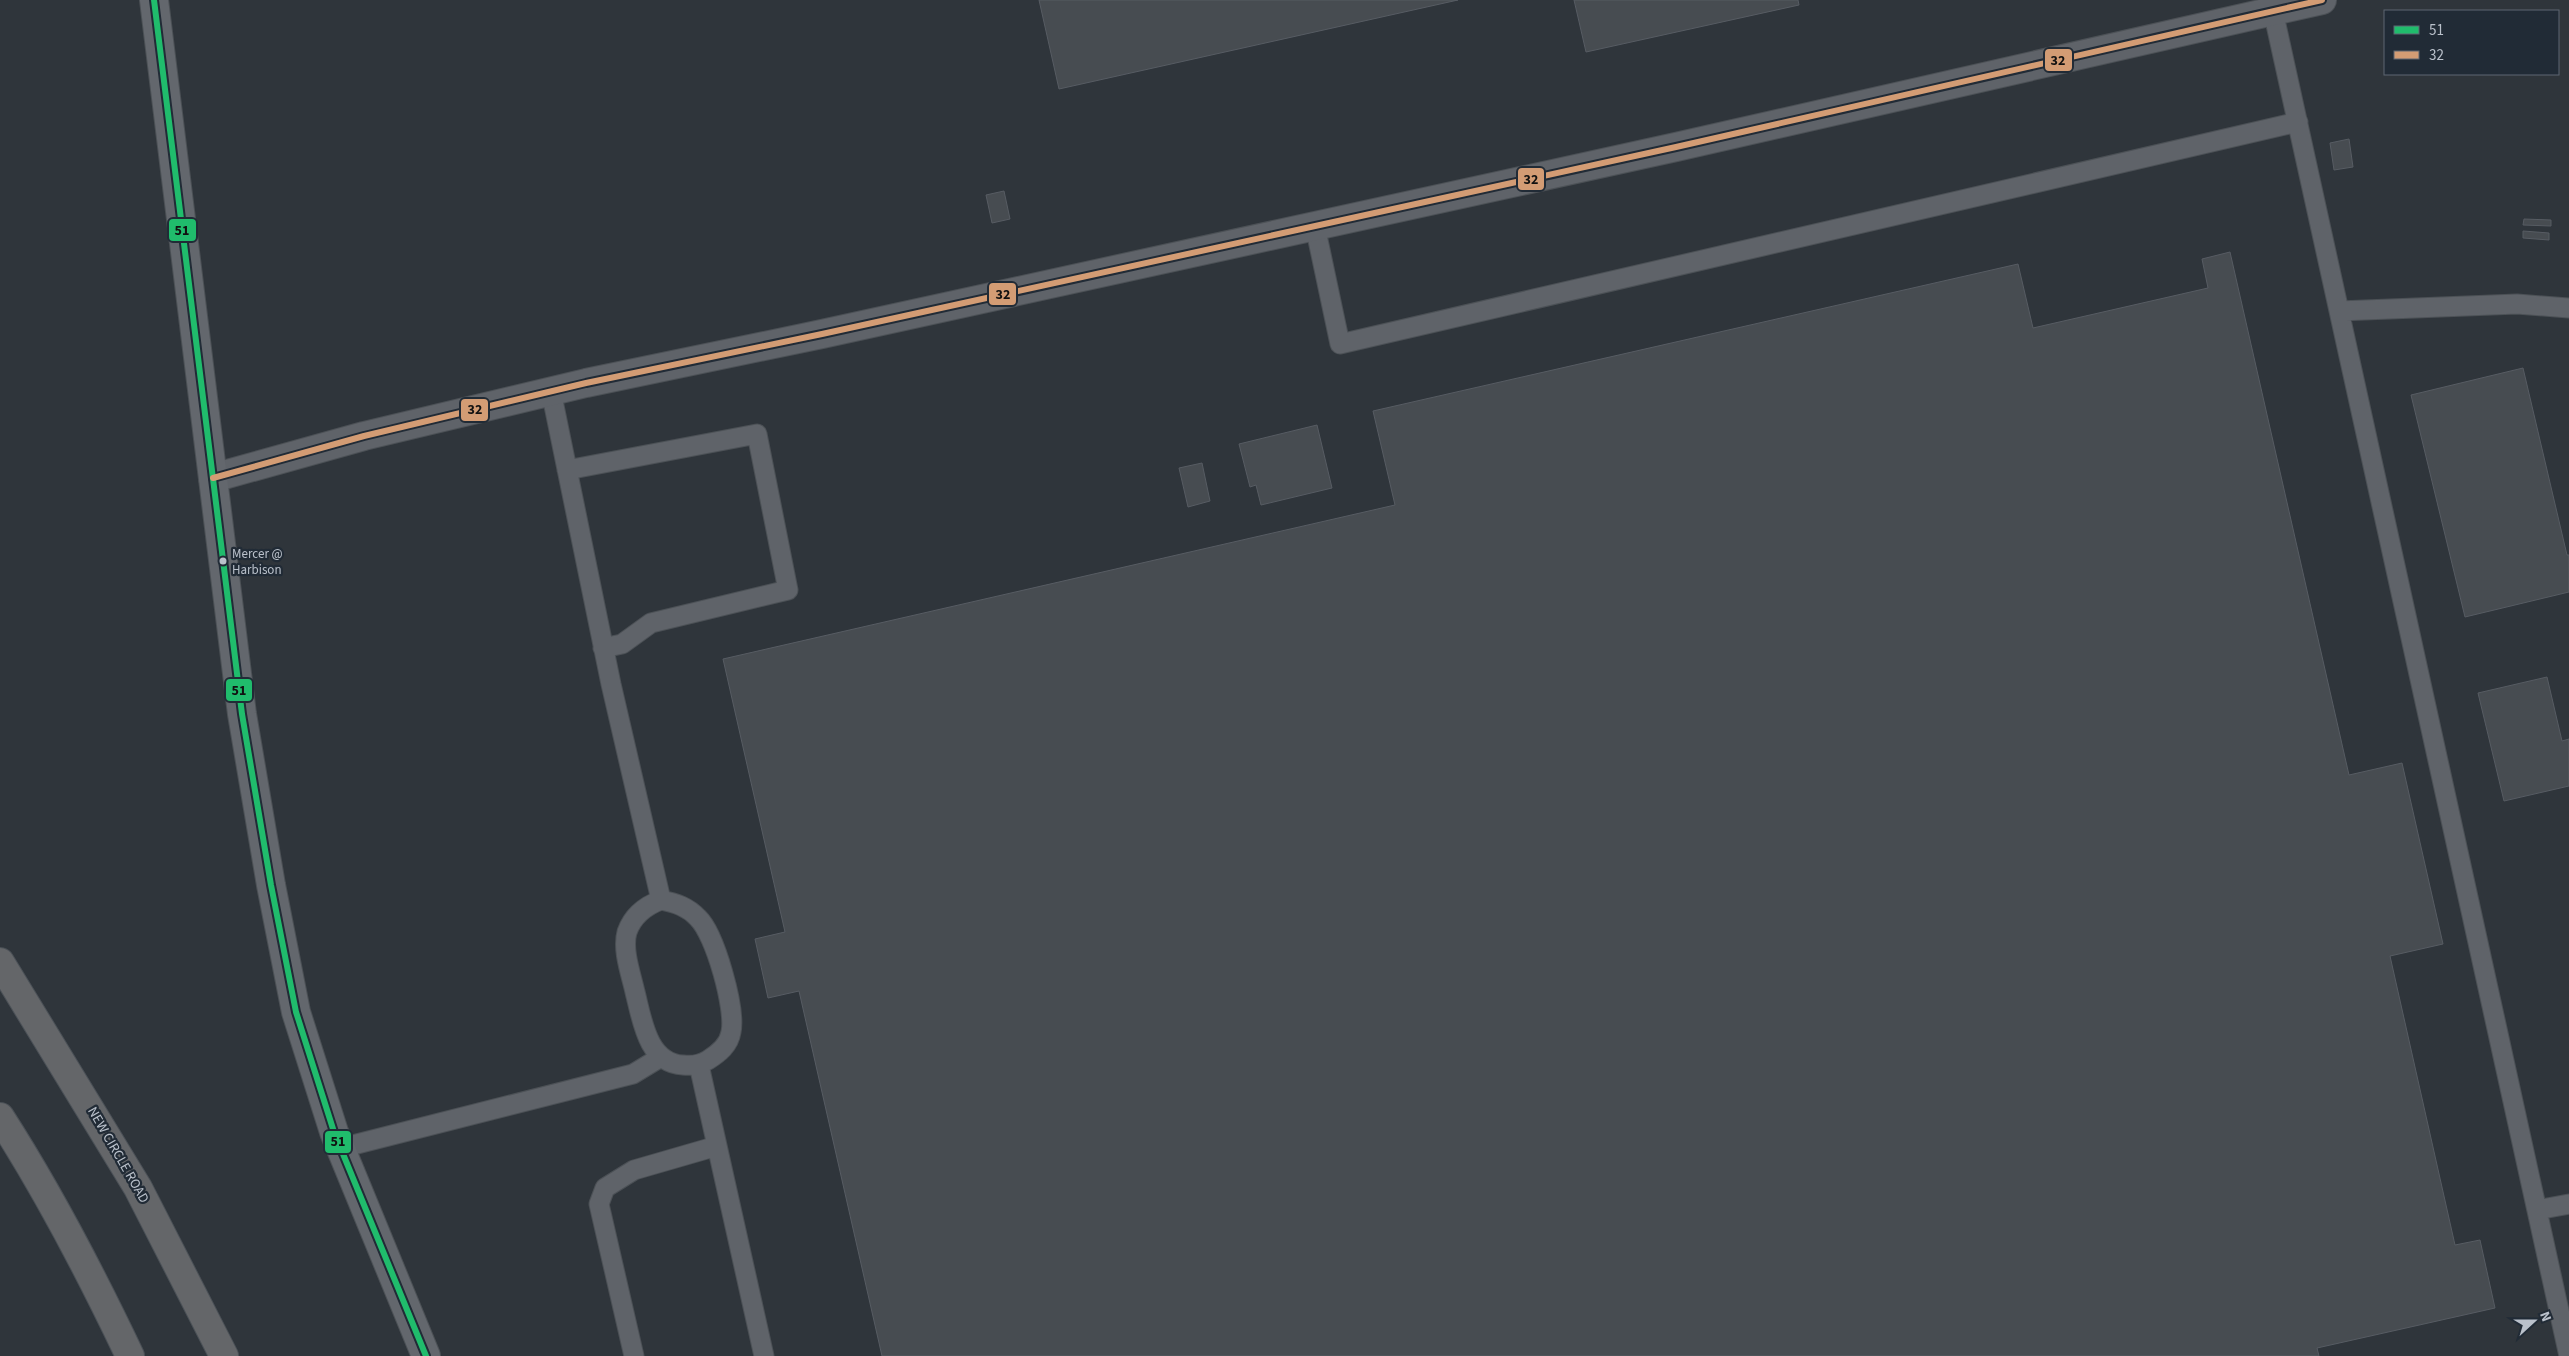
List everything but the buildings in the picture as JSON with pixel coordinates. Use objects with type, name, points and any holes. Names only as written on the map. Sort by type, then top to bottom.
[{"type":"highway","name":"NEW CIRCLE ROAD","points":[[0,962],[138,1188],[224,1356]]},
{"type":"highway","points":[[0,1117],[46,1194],[105,1304],[130,1356]]},
{"type":"street","points":[[154,0],[213,478],[226,564],[242,714],[272,894],[296,1012],[341,1148],[426,1356]]},
{"type":"street","points":[[213,478],[364,436],[551,391],[1676,147],[2322,0]]},
{"type":"lane","points":[[2273,11],[2569,1356]]},
{"type":"lane","points":[[1315,226],[1340,344],[2298,122]]},
{"type":"lane","points":[[2339,311],[2517,304],[2569,308]]},
{"type":"lane","points":[[551,391],[603,648],[661,900]]},
{"type":"lane","points":[[567,470],[757,434],[788,590],[650,623],[622,644],[603,648]]},
{"type":"lane","points":[[661,900],[687,908],[699,918],[709,932],[722,973],[732,1017],[732,1030],[724,1048],[699,1065],[679,1065],[661,1057],[653,1048],[647,1034],[626,945],[627,933],[640,911],[661,900]]},
{"type":"lane","points":[[341,1148],[633,1074],[661,1057]]},
{"type":"lane","points":[[699,1065],[764,1356]]},
{"type":"lane","points":[[634,1356],[599,1204],[605,1188],[634,1170],[717,1146]]},
{"type":"lane","points":[[2537,1210],[2569,1204]]},
{"type":"transit line","name":"51","points":[[154,0],[242,714],[271,885],[296,1012],[334,1132],[426,1356]]},
{"type":"transit line","name":"32","points":[[213,478],[364,436],[586,383],[822,334],[1676,147],[2322,0]]},
{"type":"place","name":"Mercer @ Harbison","points":[[223,561]]}]
